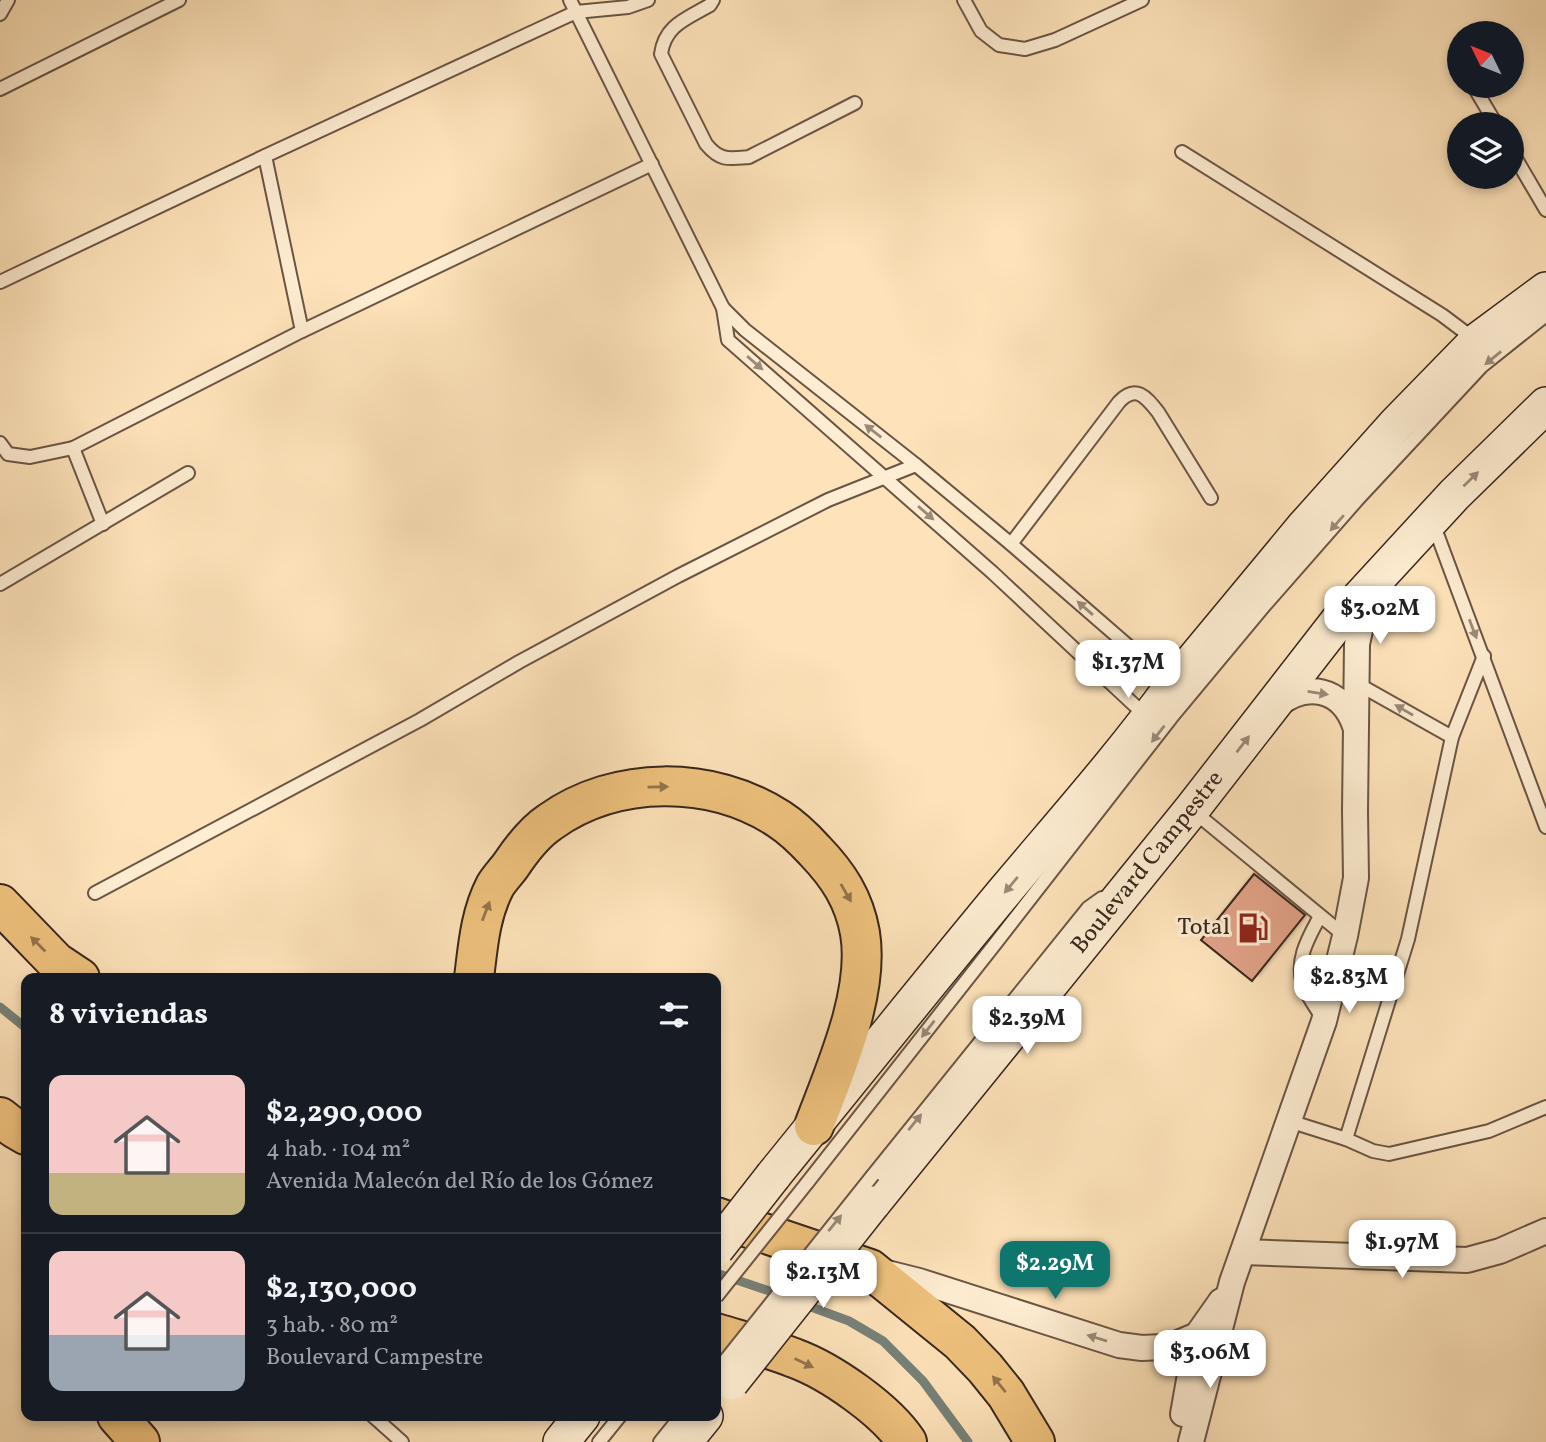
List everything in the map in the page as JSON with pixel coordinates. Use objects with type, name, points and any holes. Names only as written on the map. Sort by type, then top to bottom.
[{"type":"main road","points":[[814,1126],[1149,719],[1173,685],[1349,475],[1477,341],[1546,289]]},
{"type":"main road","name":"Boulevard Campestre","points":[[721,1385],[872,1189],[1139,874],[1339,620],[1432,519],[1546,405]]},
{"type":"main road","points":[[475,973],[480,926],[496,886],[518,853],[548,823],[581,804],[620,790],[682,786],[721,794],[750,804],[779,819],[831,867],[852,902],[860,934],[861,971],[848,1038],[790,1179],[721,1243]]},
{"type":"main road","points":[[0,904],[57,962],[73,973]]},
{"type":"main road","points":[[0,1117],[21,1132]]},
{"type":"main road","points":[[721,1219],[870,1269],[960,1342],[985,1368],[1006,1394],[1035,1442]]},
{"type":"main road","points":[[721,1335],[797,1358],[839,1381],[869,1402],[907,1442]]},
{"type":"main road","points":[[121,1421],[139,1442]]},
{"type":"main road","points":[[561,1442],[578,1421]]},
{"type":"main road","points":[[684,1442],[701,1421]]},
{"type":"street","points":[[1191,1442],[1232,1282],[1324,1021],[1345,936],[1356,878],[1357,644],[1367,610],[1393,561]]},
{"type":"street","points":[[1270,710],[1296,693],[1324,692],[1345,705],[1356,726]]},
{"type":"street","points":[[1243,1252],[1467,1260],[1500,1251],[1546,1231]]},
{"type":"street","points":[[870,1269],[919,1281],[1119,1345],[1163,1347],[1197,1335]]},
{"type":"street","points":[[1180,1442],[1197,1335],[1232,1282]]},
{"type":"lane","points":[[0,14],[8,0]]},
{"type":"lane","points":[[0,89],[179,0]]},
{"type":"lane","points":[[0,282],[573,6],[628,6],[648,0]]},
{"type":"lane","points":[[713,0],[673,26],[663,40],[661,54],[706,144],[716,156],[731,159],[750,157],[855,103]]},
{"type":"lane","points":[[964,0],[981,31],[999,45],[1025,49],[1055,40],[1142,0]]},
{"type":"lane","points":[[573,6],[723,307],[728,340],[993,573],[1149,719]]},
{"type":"lane","points":[[1182,152],[1442,315],[1477,341]]},
{"type":"lane","points":[[265,156],[302,331]]},
{"type":"lane","points":[[0,443],[8,454],[30,457],[73,448],[302,331],[652,164]]},
{"type":"lane","points":[[1524,172],[1546,210]]},
{"type":"lane","points":[[723,307],[746,330],[1011,544],[1173,685]]},
{"type":"lane","points":[[721,1289],[790,1179],[1265,605],[1358,499],[1482,366],[1546,315]]},
{"type":"lane","points":[[1011,544],[1119,402],[1131,393],[1140,394],[1158,412],[1211,498]]},
{"type":"lane","points":[[810,412],[826,394]]},
{"type":"lane","points":[[73,448],[103,524]]},
{"type":"lane","points":[[96,893],[421,720],[519,662],[678,576],[828,500],[916,465]]},
{"type":"lane","points":[[0,584],[188,473]]},
{"type":"lane","points":[[1432,519],[1546,827]]},
{"type":"lane","points":[[1346,1139],[1408,939],[1452,737],[1484,656]]},
{"type":"lane","points":[[1356,683],[1452,737]]},
{"type":"lane","points":[[1192,809],[1345,936]]},
{"type":"lane","points":[[1321,916],[1303,948],[1301,966],[1303,984],[1324,1021]]},
{"type":"lane","points":[[1289,1121],[1346,1139],[1373,1151],[1389,1154],[1489,1131],[1546,1107]]},
{"type":"lane","points":[[379,1421],[402,1442]]},
{"type":"lane","points":[[599,1442],[616,1421]]},
{"type":"lane","points":[[660,1442],[677,1421]]},
{"type":"building","name":"Total","points":[[1254,874],[1305,915],[1252,981],[1201,940]]},
{"type":"waterway","points":[[0,1007],[21,1024]]},
{"type":"waterway","points":[[721,1275],[784,1296]]},
{"type":"waterway","points":[[803,1304],[849,1321],[883,1341],[923,1381],[968,1442]]},
{"type":"place","name":"Total","points":[[1253,928]]}]
